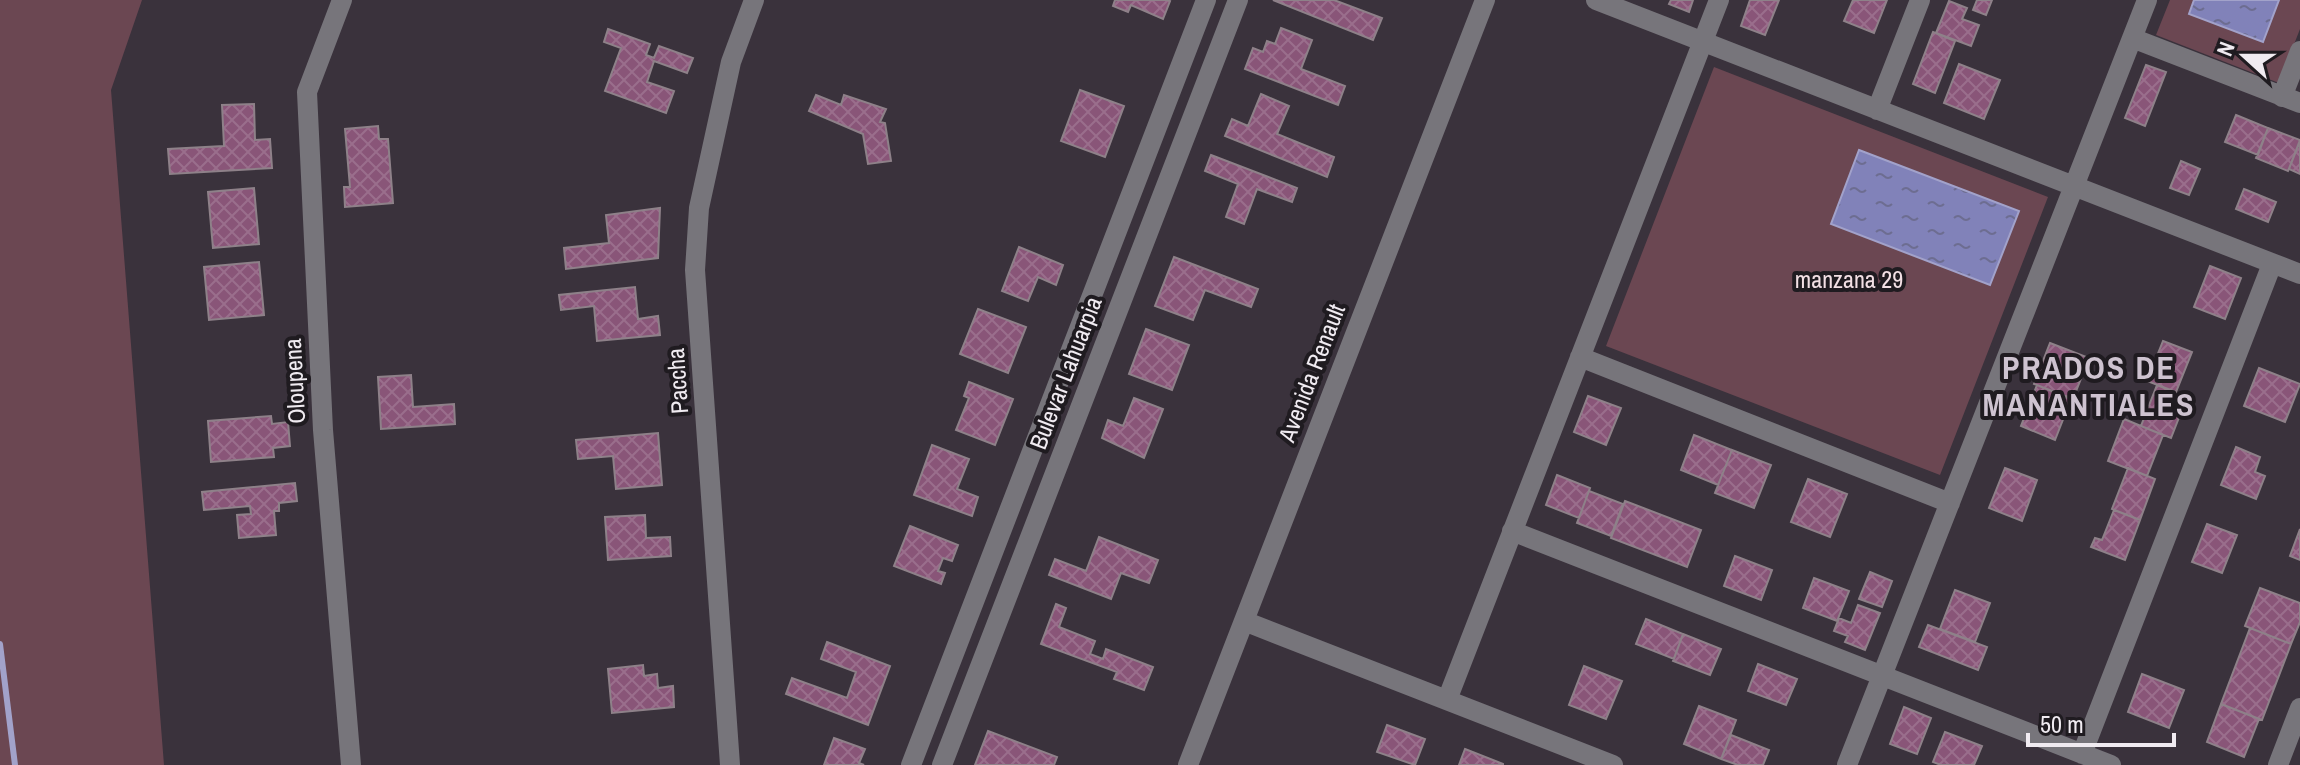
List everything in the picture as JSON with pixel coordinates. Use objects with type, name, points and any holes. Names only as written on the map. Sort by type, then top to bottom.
[{"type":"street","name":"Oloupena","points":[[342,0],[307,92],[323,430],[351,765]]},
{"type":"street","name":"Paccha","points":[[730,765],[695,270],[699,208],[731,62],[754,0]]},
{"type":"street","points":[[911,765],[1206,0]]},
{"type":"street","name":"Bulevar Lahuarpia","points":[[942,765],[1238,0]]},
{"type":"street","name":"Avenida Renault","points":[[1188,765],[1485,0]]},
{"type":"street","points":[[1596,0],[2300,274]]},
{"type":"street","points":[[1447,700],[1719,0]]},
{"type":"street","points":[[1877,110],[1920,0]]},
{"type":"street","points":[[1847,765],[2147,0]]},
{"type":"street","points":[[2132,38],[2291,100],[2300,51]]},
{"type":"street","points":[[2082,754],[2272,264]]},
{"type":"street","points":[[1580,357],[1950,503]]},
{"type":"street","points":[[1512,531],[2111,765]]},
{"type":"street","points":[[1244,621],[1613,765]]},
{"type":"street","points":[[2278,765],[2300,708]]},
{"type":"green space","points":[[0,0],[142,0],[111,90],[164,765],[0,765]]},
{"type":"green space","points":[[2170,0],[2300,0],[2300,29],[2279,83],[2156,35]]},
{"type":"green space","name":"manzana 29","points":[[1714,67],[2048,197],[1940,475],[1606,346]]},
{"type":"water","points":[[2194,0],[2279,0],[2263,42],[2189,14]]},
{"type":"water","points":[[1859,150],[2019,211],[1990,285],[1831,224]]},
{"type":"building","points":[[1115,0],[1170,1],[1163,19],[1131,5],[1128,12],[1113,6]]},
{"type":"building","points":[[1273,0],[1334,0],[1382,18],[1373,40]]},
{"type":"building","points":[[1671,0],[1693,0],[1689,12],[1669,4]]},
{"type":"building","points":[[1750,0],[1779,0],[1765,35],[1741,26]]},
{"type":"building","points":[[1853,0],[1887,0],[1874,33],[1844,21]]},
{"type":"building","points":[[1977,0],[1992,0],[1986,15],[1973,10]]},
{"type":"building","points":[[1949,1],[1967,8],[1962,19],[1979,25],[1971,46],[1936,33]]},
{"type":"building","points":[[1281,28],[1312,40],[1301,69],[1345,86],[1338,105],[1245,69],[1253,48],[1263,52],[1267,41],[1275,44]]},
{"type":"building","points":[[608,29],[650,44],[646,55],[654,58],[659,46],[693,58],[687,73],[654,61],[647,82],[674,91],[666,113],[605,91],[621,48],[604,42]]},
{"type":"building","points":[[1933,32],[1955,41],[1935,93],[1913,84]]},
{"type":"building","points":[[1959,64],[2000,80],[1984,119],[1944,103]]},
{"type":"building","points":[[2146,65],[2166,72],[2145,126],[2125,118]]},
{"type":"building","points":[[1080,90],[1124,106],[1105,157],[1061,141]]},
{"type":"building","points":[[1261,94],[1289,106],[1277,134],[1334,157],[1327,177],[1225,136],[1232,119],[1248,126]]},
{"type":"building","points":[[816,95],[841,105],[844,95],[886,109],[880,122],[885,123],[891,161],[868,164],[863,134],[809,111]]},
{"type":"building","points":[[254,104],[255,140],[270,139],[272,168],[170,174],[168,149],[224,146],[222,105]]},
{"type":"building","points":[[2236,115],[2268,128],[2258,155],[2225,142]]},
{"type":"building","points":[[378,126],[379,139],[388,139],[393,203],[345,207],[344,187],[350,187],[345,129]]},
{"type":"building","points":[[2268,128],[2300,140],[2288,171],[2256,158]]},
{"type":"building","points":[[2300,141],[2300,174],[2289,169]]},
{"type":"building","points":[[1211,155],[1297,188],[1292,202],[1257,189],[1244,224],[1226,217],[1238,184],[1205,171]]},
{"type":"building","points":[[2181,161],[2200,169],[2189,195],[2170,188]]},
{"type":"building","points":[[254,188],[259,244],[213,248],[208,192]]},
{"type":"building","points":[[2244,189],[2276,202],[2268,222],[2236,209]]},
{"type":"building","points":[[660,208],[658,258],[566,269],[564,248],[609,243],[606,215]]},
{"type":"building","points":[[1019,247],[1063,265],[1056,285],[1038,277],[1028,301],[1002,291]]},
{"type":"building","points":[[1174,257],[1258,289],[1251,307],[1205,290],[1193,320],[1155,306]]},
{"type":"building","points":[[259,262],[264,315],[209,320],[204,267]]},
{"type":"building","points":[[2210,266],[2241,278],[2225,319],[2194,307]]},
{"type":"building","points":[[635,287],[638,319],[658,316],[660,335],[597,341],[594,306],[561,310],[559,295]]},
{"type":"building","points":[[978,309],[1026,327],[1008,373],[960,354]]},
{"type":"building","points":[[1146,329],[1189,345],[1172,390],[1129,374]]},
{"type":"building","points":[[2163,341],[2192,352],[2176,392],[2147,381]]},
{"type":"building","points":[[2050,343],[2089,358],[2073,399],[2034,384]]},
{"type":"building","points":[[2259,368],[2300,384],[2285,422],[2244,406]]},
{"type":"building","points":[[411,375],[413,407],[454,404],[455,424],[381,429],[378,377]]},
{"type":"building","points":[[969,382],[1013,399],[995,445],[956,430],[969,398],[964,396]]},
{"type":"building","points":[[2037,385],[2071,399],[2055,440],[2021,426]]},
{"type":"building","points":[[2157,385],[2187,397],[2171,438],[2141,426]]},
{"type":"building","points":[[1588,396],[1621,408],[1606,445],[1574,432]]},
{"type":"building","points":[[1134,398],[1163,409],[1144,458],[1102,438],[1108,420],[1123,426]]},
{"type":"building","points":[[271,416],[272,424],[288,422],[290,446],[273,448],[274,457],[211,462],[208,421]]},
{"type":"building","points":[[2124,419],[2163,435],[2147,476],[2108,461]]},
{"type":"building","points":[[658,433],[662,485],[616,489],[613,456],[578,459],[576,440]]},
{"type":"building","points":[[1694,435],[1732,450],[1718,485],[1681,470]]},
{"type":"building","points":[[932,445],[969,459],[957,489],[978,497],[972,516],[914,495]]},
{"type":"building","points":[[2236,447],[2260,457],[2255,472],[2265,476],[2256,499],[2221,485]]},
{"type":"building","points":[[1732,450],[1771,465],[1754,508],[1715,493]]},
{"type":"building","points":[[2005,468],[2037,480],[2022,521],[1989,508]]},
{"type":"building","points":[[2128,468],[2155,479],[2140,520],[2112,509]]},
{"type":"building","points":[[1557,475],[1590,488],[1579,518],[1546,505]]},
{"type":"building","points":[[1808,479],[1847,494],[1830,537],[1791,522]]},
{"type":"building","points":[[295,483],[297,501],[279,503],[279,511],[274,511],[276,535],[239,538],[237,515],[251,514],[250,506],[204,510],[202,492]]},
{"type":"building","points":[[1589,491],[1623,504],[1611,536],[1577,523]]},
{"type":"building","points":[[1625,501],[1701,530],[1687,567],[1611,538]]},
{"type":"building","points":[[2114,510],[2140,520],[2125,560],[2091,547],[2095,538],[2102,540]]},
{"type":"building","points":[[645,515],[646,538],[670,537],[671,556],[608,560],[605,517]]},
{"type":"building","points":[[2207,524],[2237,535],[2222,573],[2192,562]]},
{"type":"building","points":[[910,526],[958,545],[952,561],[943,558],[938,571],[945,573],[941,584],[894,566]]},
{"type":"building","points":[[2300,529],[2300,560],[2290,556]]},
{"type":"building","points":[[1099,537],[1158,560],[1149,583],[1121,573],[1111,599],[1049,575],[1055,559],[1086,571]]},
{"type":"building","points":[[1735,556],[1772,570],[1761,600],[1724,586]]},
{"type":"building","points":[[1870,572],[1892,581],[1882,607],[1859,599]]},
{"type":"building","points":[[1814,578],[1849,591],[1837,621],[1803,608]]},
{"type":"building","points":[[2260,588],[2300,603],[2300,622],[2291,644],[2245,626]]},
{"type":"building","points":[[1955,590],[1990,603],[1975,642],[1940,629]]},
{"type":"building","points":[[1056,604],[1066,608],[1059,627],[1095,641],[1090,654],[1103,659],[1106,649],[1153,667],[1144,690],[1114,679],[1117,672],[1041,644]]},
{"type":"building","points":[[1858,605],[1880,613],[1865,650],[1845,642],[1848,636],[1834,631],[1839,618],[1851,623]]},
{"type":"building","points":[[1646,619],[1683,634],[1674,659],[1636,644]]},
{"type":"building","points":[[1928,625],[1987,647],[1978,670],[1919,647]]},
{"type":"building","points":[[2250,628],[2291,644],[2262,720],[2221,704]]},
{"type":"building","points":[[1683,634],[1721,649],[1710,675],[1673,661]]},
{"type":"building","points":[[827,642],[890,666],[868,725],[786,694],[792,678],[847,698],[856,672],[821,659]]},
{"type":"building","points":[[1758,664],[1797,679],[1786,705],[1748,691]]},
{"type":"building","points":[[643,665],[644,676],[657,674],[658,688],[673,686],[674,707],[612,713],[608,669]]},
{"type":"building","points":[[1584,666],[1622,681],[1606,719],[1569,705]]},
{"type":"building","points":[[2142,674],[2184,690],[2169,728],[2128,712]]},
{"type":"building","points":[[2221,704],[2259,719],[2244,757],[2207,742]]},
{"type":"building","points":[[1699,706],[1736,720],[1721,759],[1684,744]]},
{"type":"building","points":[[1904,707],[1931,718],[1917,754],[1890,744]]},
{"type":"building","points":[[1387,725],[1425,739],[1415,765],[1377,752]]},
{"type":"building","points":[[988,731],[1057,757],[1054,765],[975,765]]},
{"type":"building","points":[[1945,732],[1982,746],[1974,765],[1941,765],[1933,762]]},
{"type":"building","points":[[1731,735],[1769,750],[1763,765],[1738,765],[1721,759]]},
{"type":"building","points":[[834,738],[865,749],[859,763],[864,765],[824,765]]},
{"type":"building","points":[[1465,749],[1503,764],[1503,765],[1459,765]]},
{"type":"waterway","points":[[0,644],[15,765]]},
{"type":"district","name":"PRADOS DE MANANTIALES","points":[[2089,386]]}]
